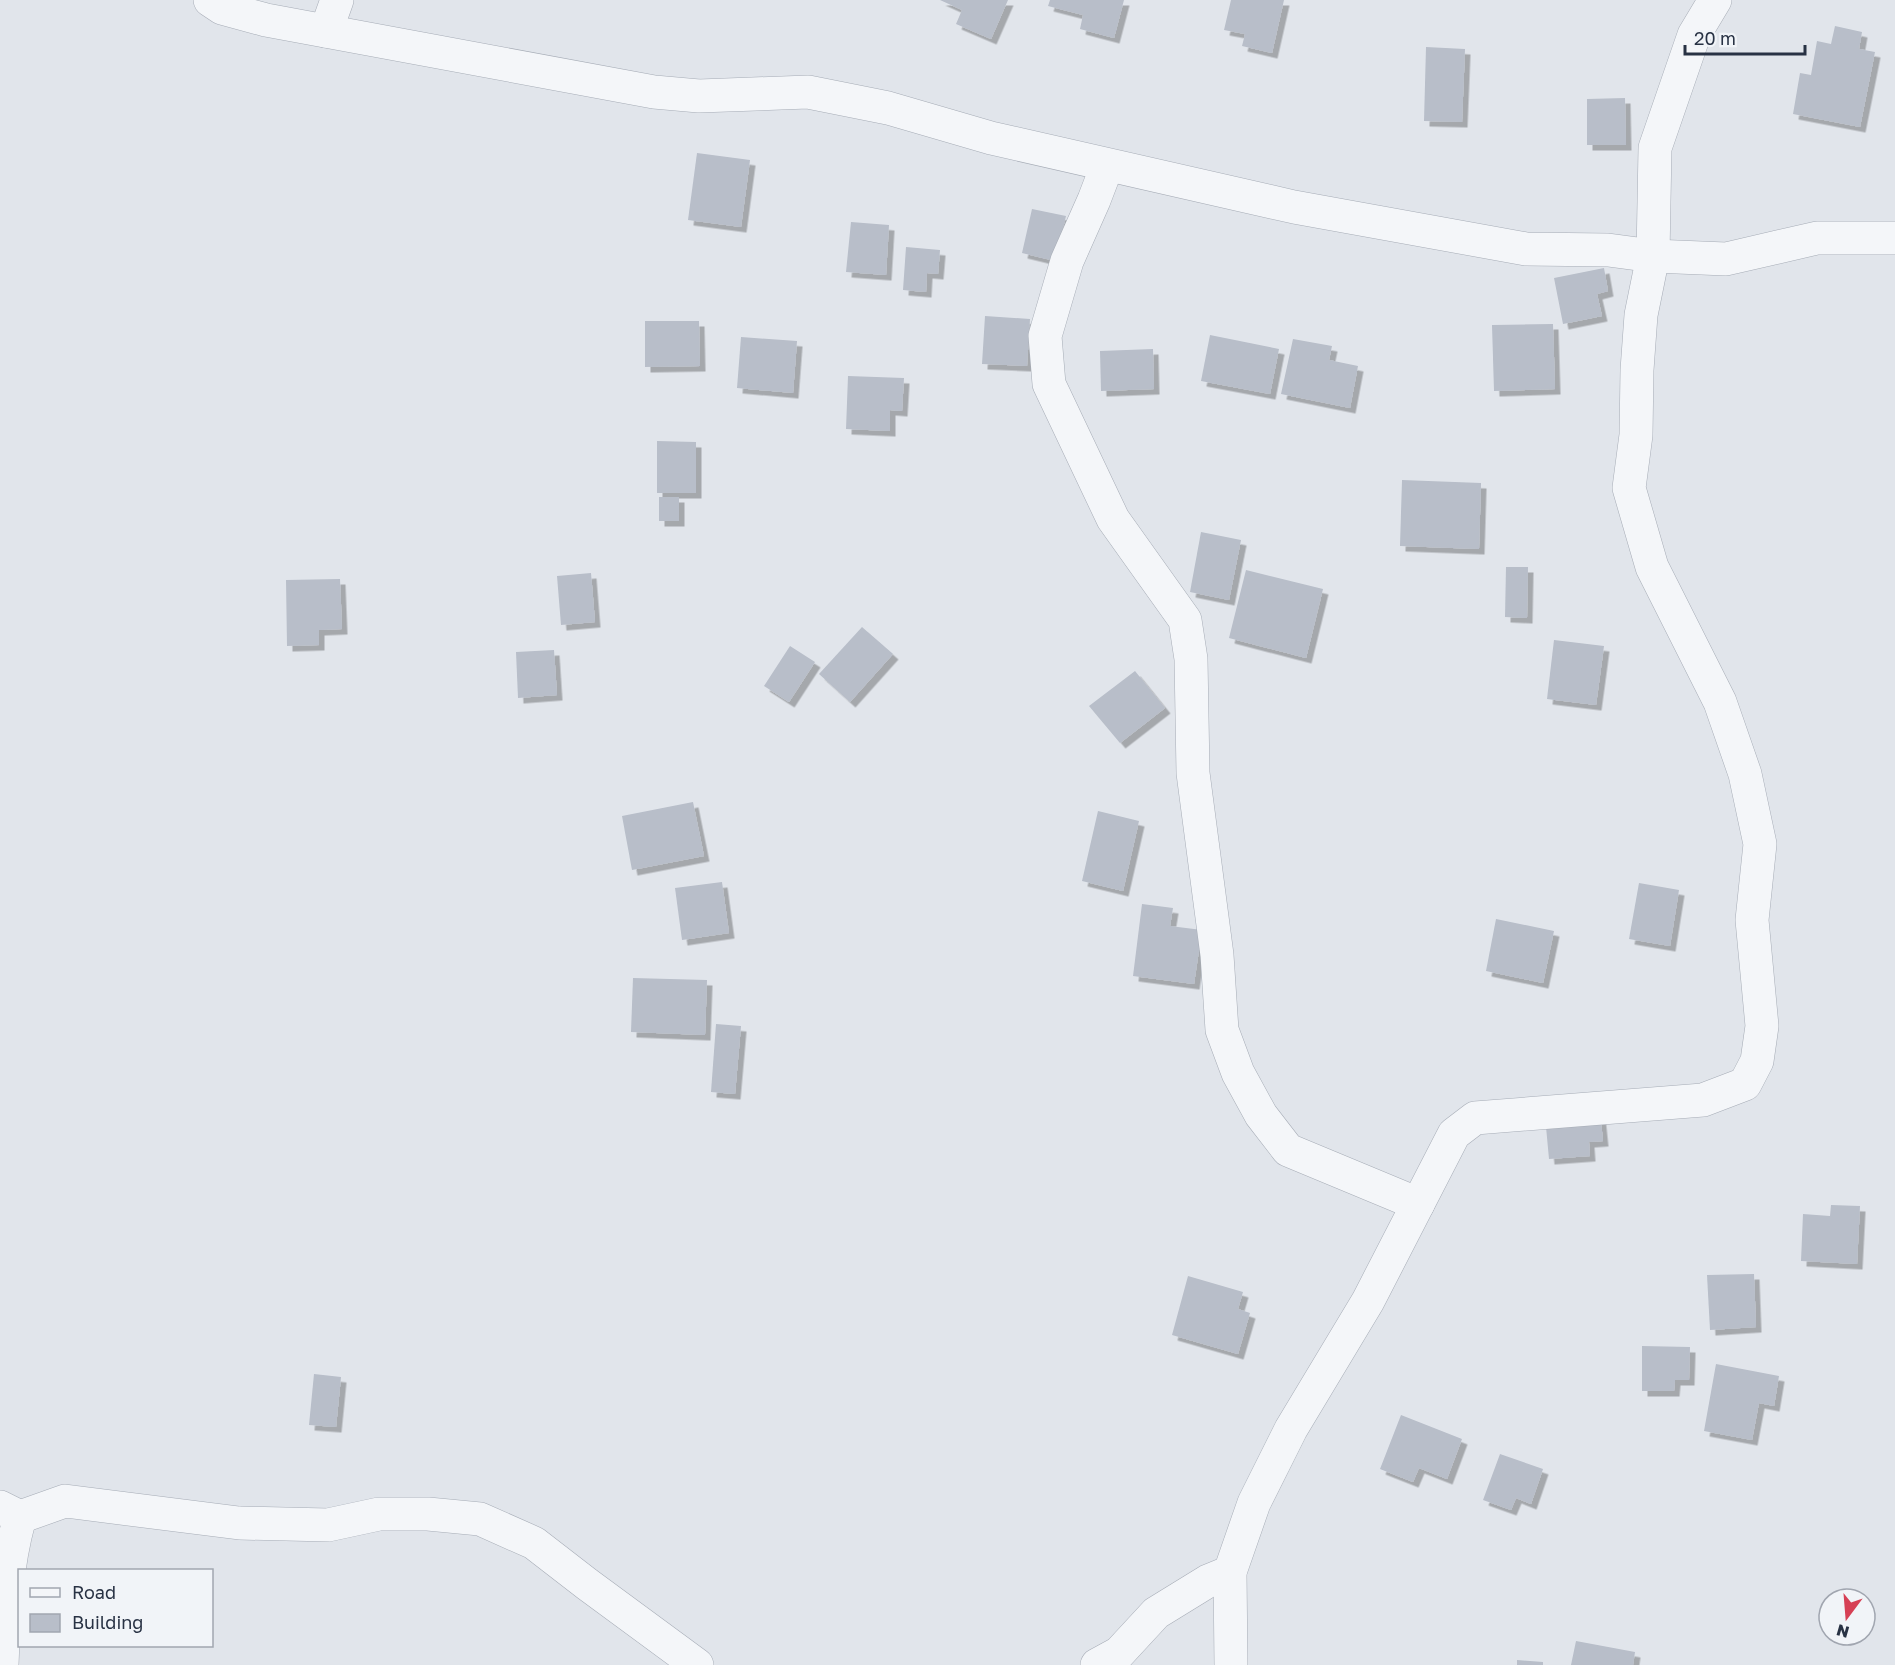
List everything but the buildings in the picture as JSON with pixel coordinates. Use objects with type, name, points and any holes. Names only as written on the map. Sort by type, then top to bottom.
[{"type":"street","points":[[210,0],[222,8],[266,20],[654,92],[699,96],[808,92],[888,108],[991,138],[1107,166],[1306,209],[1526,249],[1608,250],[1653,256],[1726,259],[1817,238],[1895,238]]},
{"type":"street","points":[[326,31],[337,0]]},
{"type":"street","points":[[1232,1665],[1230,1572],[1254,1503],[1291,1429],[1368,1301],[1454,1134],[1475,1118],[1703,1100],[1745,1084],[1757,1061],[1762,1026],[1752,920],[1760,844],[1745,774],[1720,702],[1652,567],[1629,488],[1636,435],[1641,315],[1653,256],[1654,148],[1694,35],[1715,0]]},
{"type":"street","points":[[1107,166],[1067,261],[1045,336],[1049,384],[1113,519],[1185,621],[1191,659],[1193,773],[1217,955],[1222,1030],[1244,1083],[1261,1115],[1288,1150],[1418,1204]]},
{"type":"street","points":[[2,1665],[5,1596],[12,1545],[10,1512],[65,1501],[239,1523],[327,1525],[379,1515],[428,1514],[480,1519],[534,1543],[698,1665]]},
{"type":"street","points":[[1097,1665],[1119,1653],[1156,1613],[1208,1581],[1230,1572]]}]
